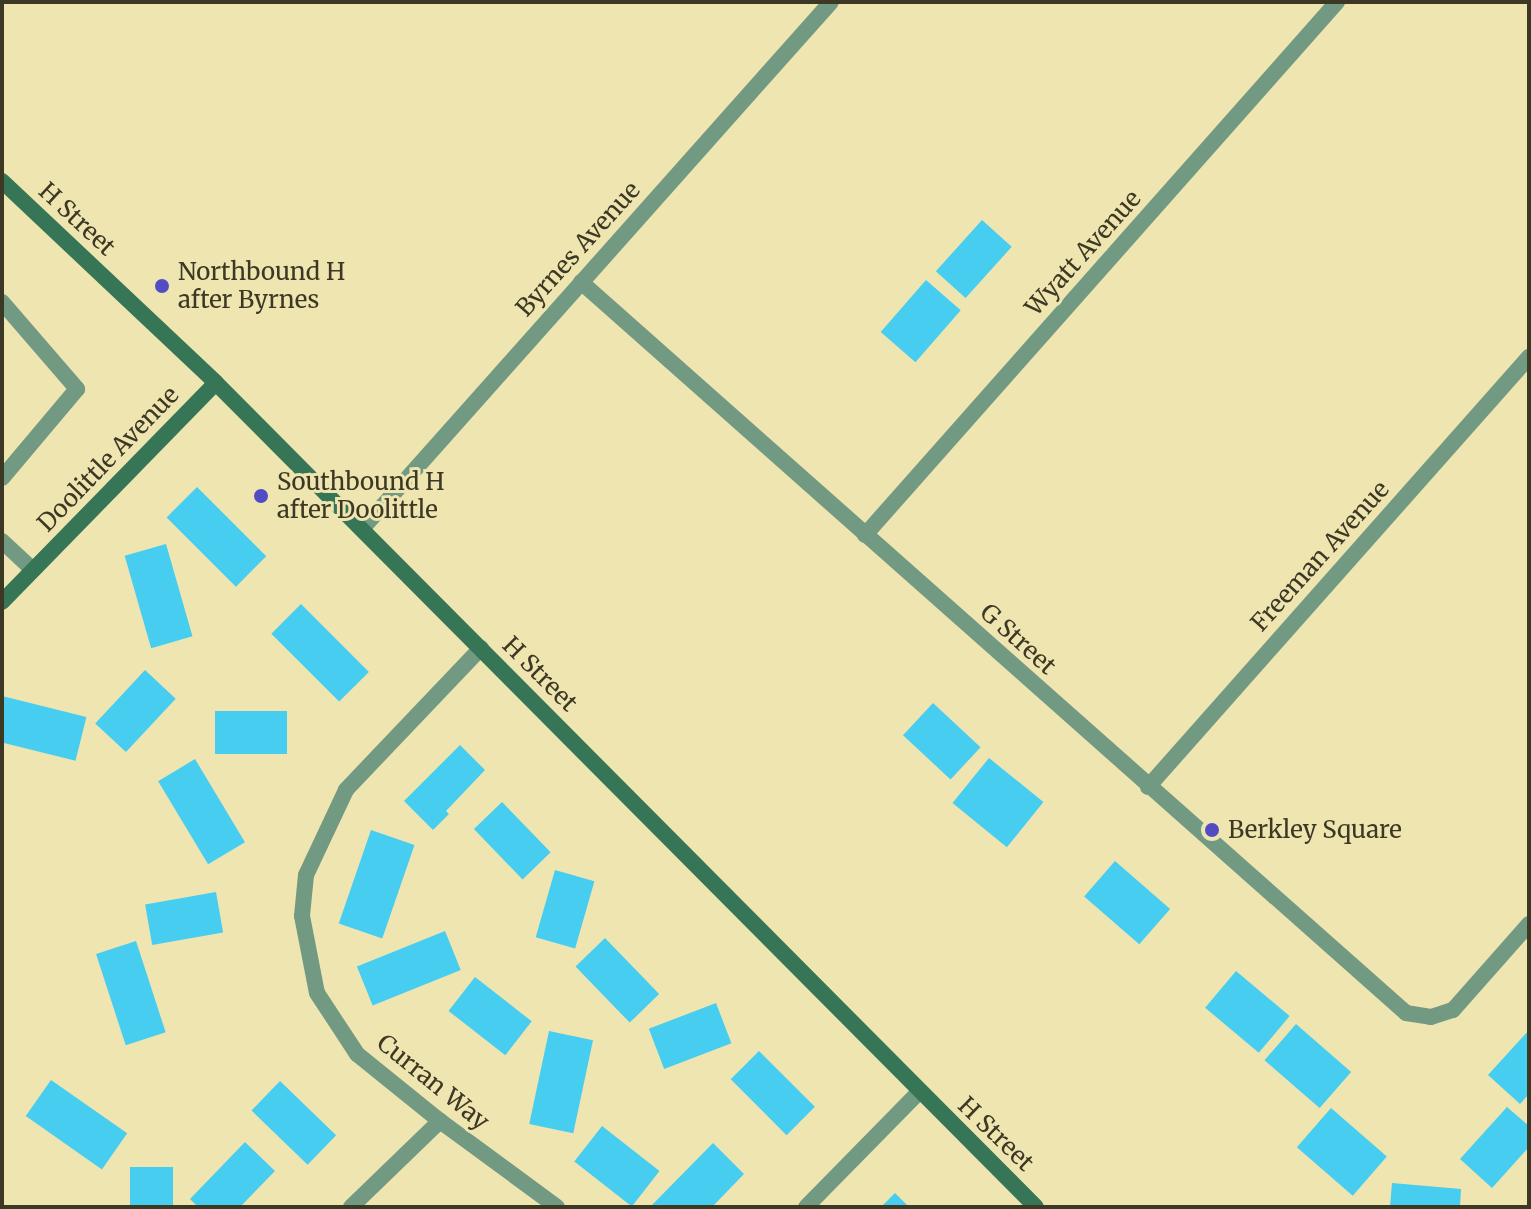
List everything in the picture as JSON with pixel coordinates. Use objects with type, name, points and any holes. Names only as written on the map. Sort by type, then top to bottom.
[{"type":"street","name":"Byrnes Avenue","points":[[362,529],[831,2]]},
{"type":"street","name":"Wyatt Avenue","points":[[865,535],[1337,2]]},
{"type":"street","name":"H Street","points":[[2,181],[216,383],[1036,1207]]},
{"type":"street","name":"G Street","points":[[581,282],[1406,1013],[1431,1017],[1453,1010],[1529,924]]},
{"type":"street","points":[[2,302],[77,389],[2,478]]},
{"type":"street","name":"Freeman Avenue","points":[[1148,787],[1529,357]]},
{"type":"street","name":"Doolittle Avenue","points":[[2,602],[216,383]]},
{"type":"street","points":[[2,541],[33,570]]},
{"type":"street","name":"Curran Way","points":[[481,648],[346,790],[306,875],[302,916],[317,993],[357,1054],[440,1121],[557,1207]]},
{"type":"street","points":[[806,1207],[919,1092]]},
{"type":"street","points":[[351,1207],[440,1121]]},
{"type":"building","points":[[982,220],[1012,247],[966,298],[936,271]]},
{"type":"building","points":[[926,280],[961,310],[915,362],[881,332]]},
{"type":"building","points":[[197,487],[266,556],[236,587],[167,517]]},
{"type":"building","points":[[166,544],[192,636],[151,648],[125,556]]},
{"type":"building","points":[[301,604],[369,672],[339,702],[271,634]]},
{"type":"building","points":[[145,670],[176,699],[126,752],[95,723]]},
{"type":"building","points":[[2,696],[86,717],[76,761],[2,742]]},
{"type":"building","points":[[933,703],[981,747],[951,780],[903,735]]},
{"type":"building","points":[[215,711],[287,711],[287,754],[215,754]]},
{"type":"building","points":[[460,745],[485,770],[446,811],[449,814],[433,830],[404,801]]},
{"type":"building","points":[[989,758],[1043,802],[1007,847],[952,803]]},
{"type":"building","points":[[195,759],[245,842],[208,864],[158,781]]},
{"type":"building","points":[[502,802],[551,852],[523,879],[474,829]]},
{"type":"building","points":[[371,830],[414,845],[382,939],[339,924]]},
{"type":"building","points":[[1115,861],[1170,909],[1139,944],[1084,896]]},
{"type":"building","points":[[555,870],[594,881],[575,949],[536,937]]},
{"type":"building","points":[[216,892],[223,932],[152,945],[145,905]]},
{"type":"building","points":[[445,931],[461,970],[373,1006],[357,967]]},
{"type":"building","points":[[605,938],[659,994],[630,1023],[576,966]]},
{"type":"building","points":[[136,941],[166,1032],[126,1045],[96,954]]},
{"type":"building","points":[[1236,971],[1290,1016],[1259,1053],[1205,1008]]},
{"type":"building","points":[[475,977],[532,1021],[505,1055],[449,1011]]},
{"type":"building","points":[[716,1003],[731,1043],[664,1069],[649,1029]]},
{"type":"building","points":[[1296,1024],[1351,1072],[1320,1108],[1265,1060]]},
{"type":"building","points":[[1529,1030],[1529,1094],[1520,1104],[1488,1075]]},
{"type":"building","points":[[549,1031],[593,1040],[573,1133],[529,1124]]},
{"type":"building","points":[[759,1051],[815,1107],[787,1135],[731,1079]]},
{"type":"building","points":[[51,1080],[127,1133],[102,1169],[26,1116]]},
{"type":"building","points":[[280,1081],[336,1135],[308,1165],[252,1110]]},
{"type":"building","points":[[1507,1107],[1529,1126],[1529,1147],[1492,1188],[1460,1159]]},
{"type":"building","points":[[1331,1108],[1387,1157],[1353,1196],[1297,1147]]},
{"type":"building","points":[[602,1126],[660,1171],[632,1206],[574,1161]]},
{"type":"building","points":[[245,1142],[275,1171],[240,1207],[198,1207],[190,1199]]},
{"type":"building","points":[[713,1143],[744,1174],[712,1207],[650,1207]]},
{"type":"building","points":[[130,1167],[173,1167],[173,1207],[130,1207]]},
{"type":"building","points":[[1392,1183],[1461,1189],[1460,1207],[1390,1207]]},
{"type":"building","points":[[895,1193],[909,1207],[881,1207]]},
{"type":"place","name":"Northbound H after Byrnes","points":[[162,286]]},
{"type":"place","name":"Southbound H after Doolittle","points":[[261,496]]},
{"type":"place","name":"Berkley Square","points":[[1212,830]]}]
